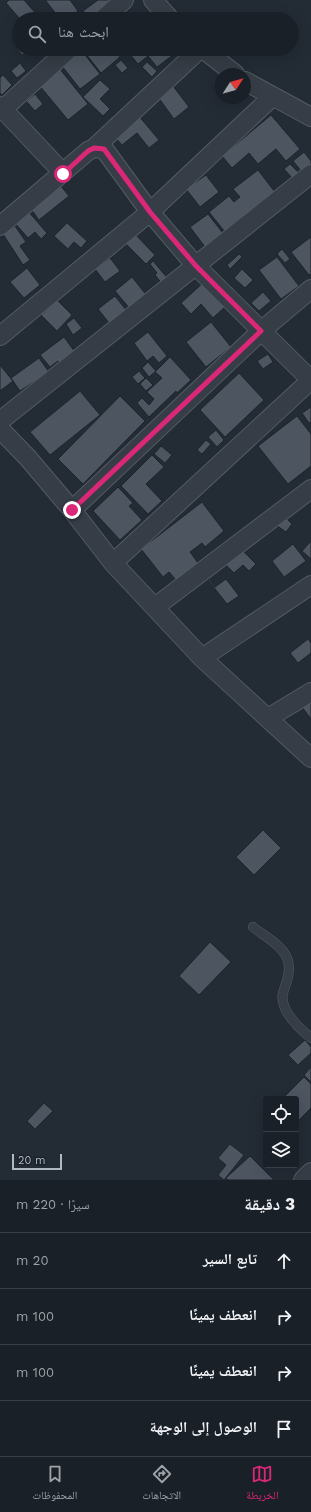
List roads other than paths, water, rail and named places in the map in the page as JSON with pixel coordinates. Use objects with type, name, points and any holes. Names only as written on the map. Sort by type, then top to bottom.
[{"type":"street","points":[[111,12],[124,0]]},
{"type":"street","points":[[152,0],[163,12]]},
{"type":"street","points":[[62,56],[3,112],[63,174]]},
{"type":"street","points":[[0,226],[63,174],[88,151],[94,148],[193,56]]},
{"type":"street","points":[[211,56],[227,68]]},
{"type":"street","points":[[251,85],[311,117]]},
{"type":"street","points":[[0,336],[150,212],[272,97]]},
{"type":"street","points":[[94,148],[104,149],[150,212],[196,266],[311,380],[114,563]]},
{"type":"street","points":[[0,421],[311,174]]},
{"type":"street","points":[[72,510],[261,331],[311,289]]},
{"type":"street","points":[[0,429],[28,458],[114,563],[202,658],[311,758]]},
{"type":"street","points":[[155,607],[311,489]]},
{"type":"street","points":[[202,658],[311,585]]},
{"type":"street","points":[[268,718],[311,692]]},
{"type":"street","points":[[303,1180],[311,1172]]},
{"type":"lane","points":[[253,927],[282,950],[288,961],[288,978],[282,996],[285,1010],[299,1029],[311,1038]]}]
